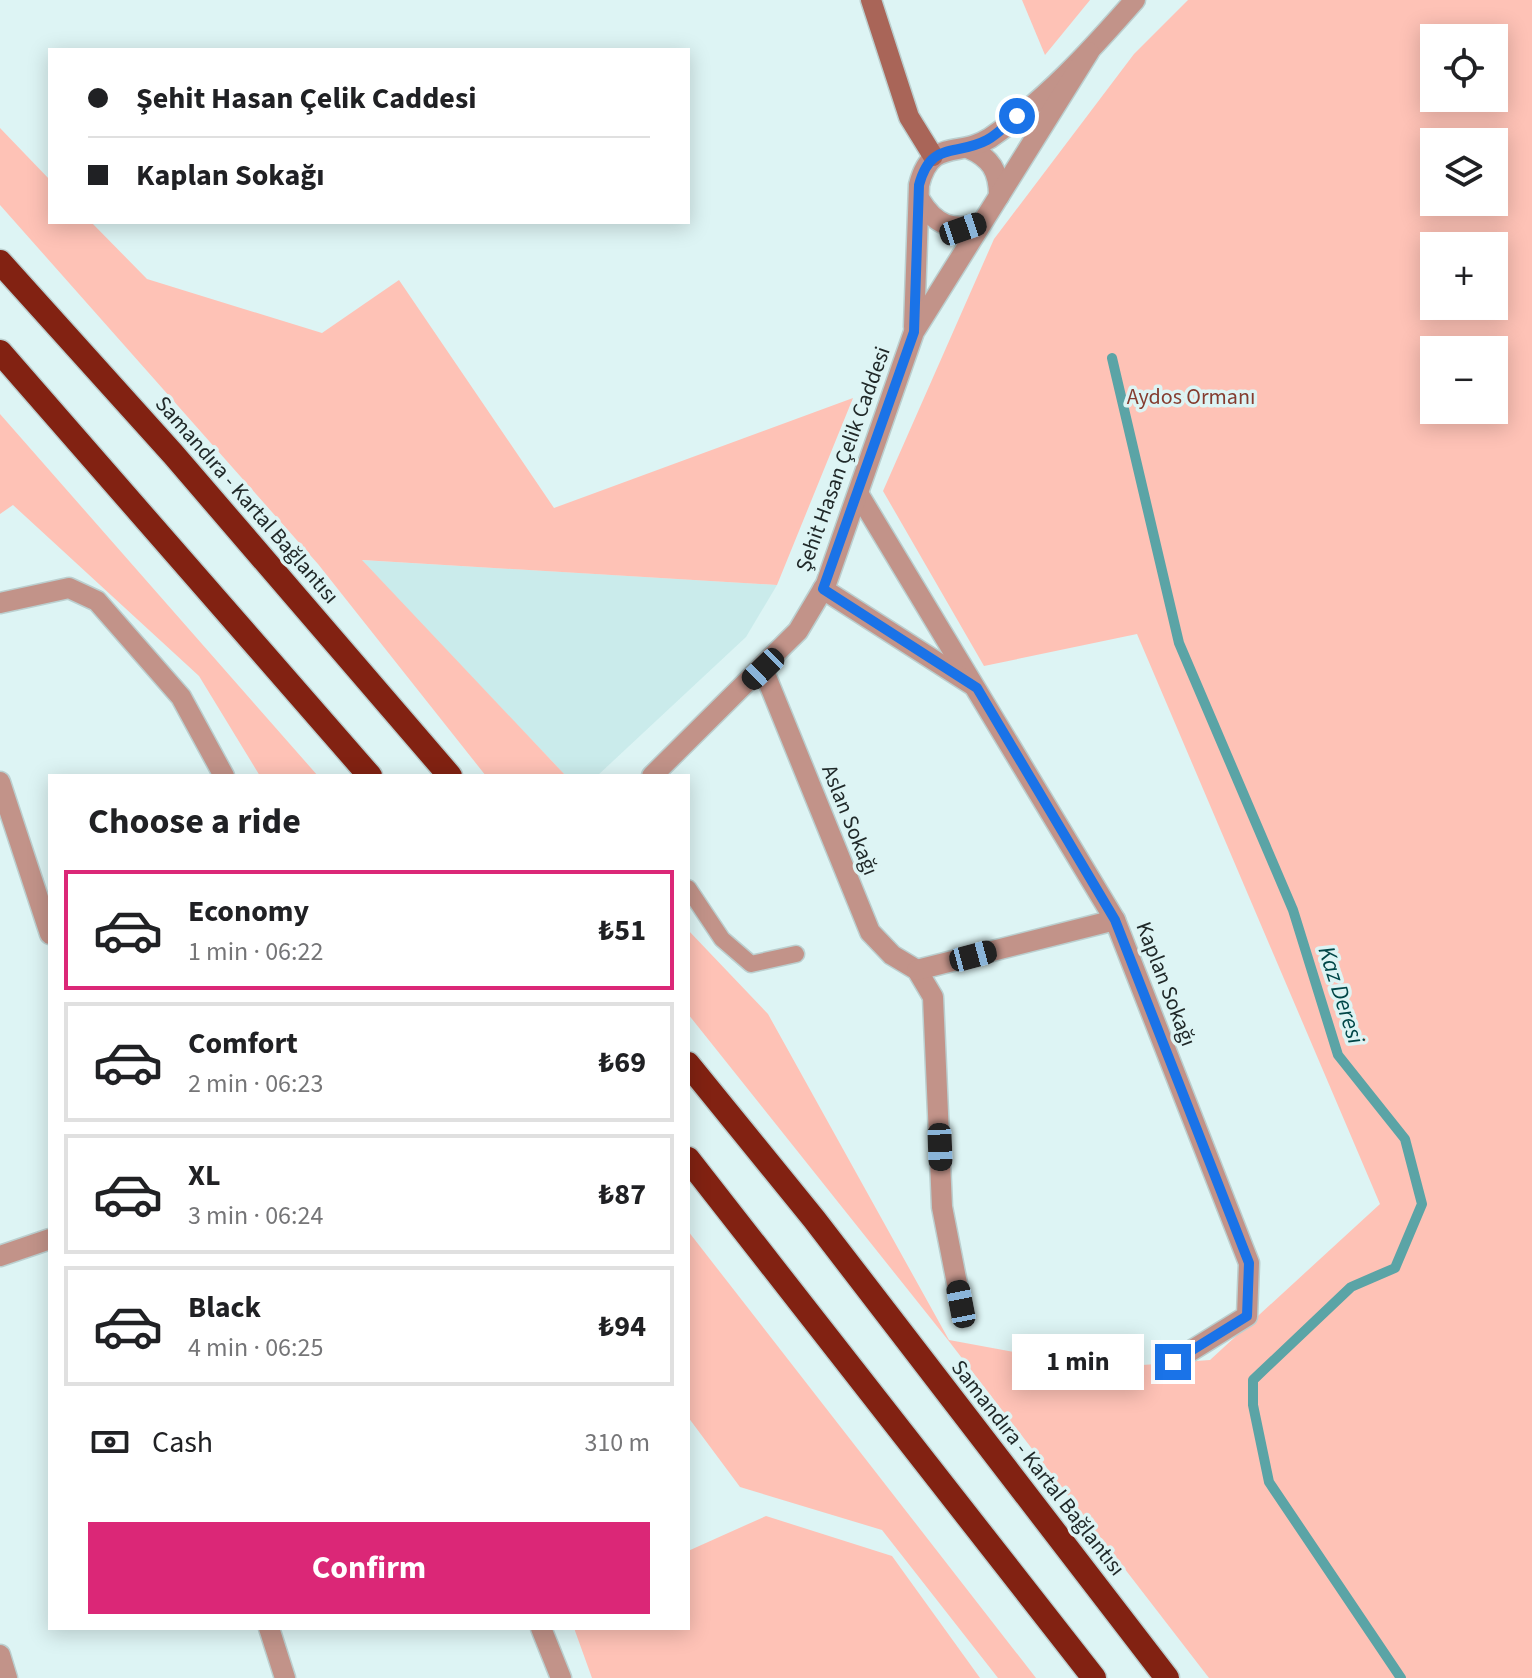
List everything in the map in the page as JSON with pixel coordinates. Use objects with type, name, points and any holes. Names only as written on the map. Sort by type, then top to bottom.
[{"type":"highway","name":"Samandıra - Kartal Bağlantısı","points":[[0,262],[173,454],[448,774]]},
{"type":"highway","points":[[0,352],[368,774]]},
{"type":"highway","name":"Samandıra - Kartal Bağlantısı","points":[[690,1066],[814,1219],[1167,1678]]},
{"type":"highway","points":[[690,1162],[1094,1678]]},
{"type":"main road","points":[[871,0],[909,117],[933,156]]},
{"type":"street","name":"Şehit Hasan Çelik Caddesi","points":[[914,332],[919,185],[923,169],[933,156],[947,149],[968,148],[989,139],[1089,52],[1135,0]]},
{"type":"street","name":"Şehit Hasan Çelik Caddesi","points":[[654,774],[798,631],[823,589],[859,495],[914,332],[1089,52]]},
{"type":"street","points":[[968,148],[982,154],[994,165],[999,180],[999,196]]},
{"type":"street","points":[[920,200],[929,216],[945,226],[963,229],[981,223]]},
{"type":"street","name":"Kaplan Sokağı","points":[[859,495],[1115,920],[1249,1263],[1247,1316],[1173,1362]]},
{"type":"street","points":[[0,603],[69,588],[97,601],[181,697],[223,774]]},
{"type":"street","points":[[823,589],[977,688]]},
{"type":"street","name":"Aslan Sokağı","points":[[763,669],[870,932],[892,955],[917,970]]},
{"type":"street","points":[[0,782],[48,928]]},
{"type":"street","points":[[961,1304],[942,1207],[933,997],[917,970],[1115,920]]},
{"type":"street","points":[[0,1256],[48,1240]]},
{"type":"street","points":[[270,1630],[285,1678]]},
{"type":"street","points":[[542,1630],[561,1678]]},
{"type":"street","points":[[0,1655],[7,1678]]},
{"type":"lane","points":[[690,891],[722,939],[751,964],[796,954]]},
{"type":"shaded area","points":[[360,560],[777,585],[746,637],[599,774],[564,774]]},
{"type":"green space","points":[[1022,0],[1090,0],[1045,55]]},
{"type":"green space","name":"Aydos Ormanı","points":[[1188,0],[1532,0],[1532,1678],[1209,1678],[948,1340],[690,1017],[690,932],[768,1014],[949,1340],[1102,1368],[1210,1360],[1380,1204],[1137,634],[984,666],[883,491],[994,239],[1134,54]]},
{"type":"green space","points":[[0,128],[48,178],[48,224],[93,224],[147,279],[322,333],[399,280],[554,508],[853,398],[777,585],[362,560],[564,774],[484,774],[318,564],[0,205]]},
{"type":"green space","points":[[0,414],[316,774],[259,774],[199,676],[13,505],[0,514]]},
{"type":"green space","points":[[690,1234],[1036,1678],[998,1678],[882,1530],[740,1487],[690,1420]]},
{"type":"green space","points":[[766,1516],[892,1556],[980,1678],[592,1678],[575,1630],[690,1630],[690,1550]]},
{"type":"waterway","name":"Kaz Deresi","points":[[1112,358],[1179,643],[1293,910],[1338,1055],[1405,1139],[1422,1204],[1395,1268],[1351,1287],[1253,1380],[1253,1405],[1269,1482],[1401,1678]]},
{"type":"route","points":[[1017,116],[989,139],[968,148],[947,149],[933,156],[923,169],[919,185],[914,332],[859,495],[823,589],[977,688],[1115,920],[1249,1263],[1247,1316],[1173,1362]]}]
